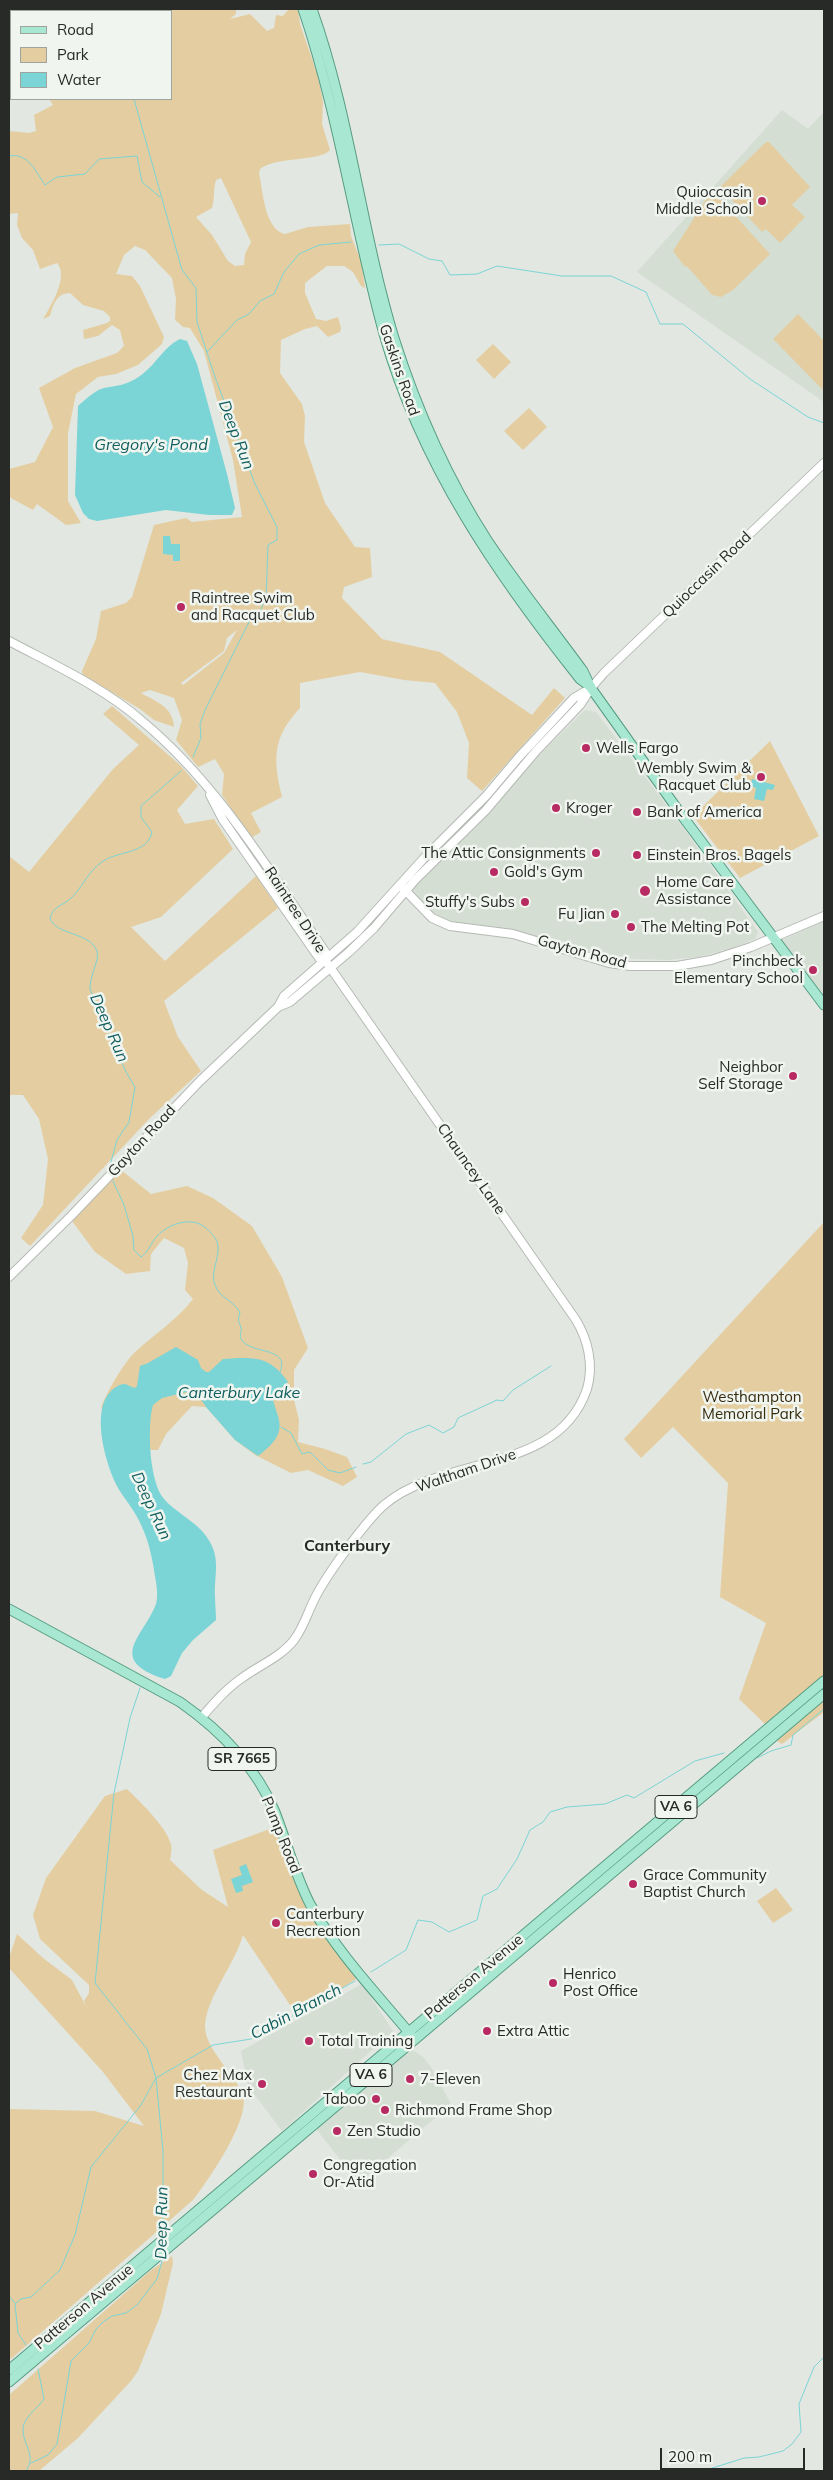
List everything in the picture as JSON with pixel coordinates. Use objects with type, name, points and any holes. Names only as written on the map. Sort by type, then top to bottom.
[{"type":"main road","name":"Gaskins Road","points":[[302,9],[330,100],[344,168],[384,334],[412,412],[446,484],[477,539],[542,630],[580,679],[591,688]]},
{"type":"main road","name":"Gaskins Road","points":[[312,9],[332,78],[394,336],[412,387],[473,517],[506,567],[583,671],[591,688],[683,817],[824,1005]]},
{"type":"main road","name":"Pump Road","points":[[9,1609],[172,1698],[201,1718],[226,1741],[253,1774],[274,1810],[302,1887],[316,1913],[346,1955],[415,2039]]},
{"type":"main road","name":"Patterson Avenue","points":[[9,2370],[408,2031],[824,1682]]},
{"type":"main road","name":"Patterson Avenue","points":[[9,2382],[824,1694]]},
{"type":"street","name":"Quioccasin Road","points":[[406,891],[486,810],[537,750],[580,705],[591,688],[824,463]]},
{"type":"street","name":"Raintree Drive","points":[[9,641],[86,682],[127,708],[172,748],[236,823],[326,953],[325,960],[331,968]]},
{"type":"street","name":"Quioccasin Road","points":[[399,884],[486,796],[519,756],[574,698],[591,688]]},
{"type":"street","name":"Gayton Road","points":[[9,1278],[200,1081],[278,1007],[284,996],[293,987],[357,932],[399,884],[432,918],[450,926],[513,934],[621,965],[652,967],[690,964],[726,956],[824,916]]},
{"type":"street","name":"Gayton Road","points":[[278,1007],[290,1002],[361,941],[406,891]]},
{"type":"street","name":"Chauncey Lane","points":[[331,968],[576,1320],[588,1350],[589,1378]]},
{"type":"street","name":"Waltham Drive","points":[[201,1718],[234,1684],[292,1642],[325,1581],[384,1506],[426,1483],[542,1444],[562,1429],[573,1417],[584,1398],[589,1378]]},
{"type":"shaded area","name":"Quioccasin Middle School","points":[[782,110],[808,129],[824,112],[824,402],[637,272]]},
{"type":"shaded area","points":[[585,710],[596,712],[682,826],[758,932],[755,939],[732,948],[698,957],[667,960],[611,958],[504,929],[456,923],[443,919],[429,910],[412,889],[534,760]]},
{"type":"shaded area","name":"Pinchbeck Elementary School","points":[[824,921],[824,1000],[780,941]]},
{"type":"shaded area","points":[[362,1984],[393,2031],[282,2131],[248,2086],[241,2051]]},
{"type":"shaded area","points":[[411,2049],[423,2057],[431,2067],[451,2104],[359,2183],[313,2125]]},
{"type":"green space","points":[[80,9],[236,9],[236,14],[230,19],[250,14],[267,31],[274,28],[276,15],[283,16],[289,9],[298,9],[300,24],[318,76],[323,102],[322,124],[330,150],[325,154],[317,156],[276,162],[260,169],[259,173],[266,208],[273,225],[278,231],[285,234],[308,227],[350,224],[351,236],[361,261],[365,288],[361,286],[353,272],[344,266],[327,266],[305,283],[305,293],[316,319],[326,321],[338,317],[341,328],[340,332],[328,337],[317,326],[305,329],[281,340],[280,373],[302,404],[305,416],[304,442],[325,503],[355,547],[370,548],[372,577],[344,587],[342,598],[382,639],[440,652],[532,715],[554,688],[565,698],[482,791],[467,778],[469,743],[457,712],[435,683],[404,680],[360,672],[300,683],[300,708],[284,729],[277,750],[277,771],[282,797],[251,813],[261,832],[251,838],[222,795],[224,774],[215,759],[198,767],[176,740],[182,720],[174,698],[150,690],[141,693],[158,702],[167,710],[171,715],[174,727],[154,720],[140,709],[83,675],[82,671],[96,639],[101,611],[126,603],[132,597],[154,525],[186,518],[192,522],[242,517],[233,460],[204,351],[190,328],[183,327],[175,320],[176,299],[172,278],[145,250],[135,246],[124,255],[116,274],[132,276],[140,286],[164,337],[162,344],[138,365],[116,374],[98,377],[76,394],[68,433],[68,501],[81,523],[66,525],[37,504],[33,510],[9,497],[9,469],[35,462],[53,427],[39,388],[75,368],[117,353],[124,346],[120,330],[112,325],[98,336],[84,339],[83,330],[107,323],[110,321],[110,317],[104,311],[83,305],[70,293],[61,295],[54,304],[50,316],[43,319],[58,291],[61,275],[60,269],[57,263],[40,269],[33,250],[22,238],[17,225],[18,213],[9,214],[9,131],[29,133],[36,131],[34,115],[53,105],[50,100],[172,100],[172,10]],"holes":[[[221,178],[251,242],[245,254],[244,265],[235,266],[228,261],[212,235],[196,217],[212,208],[216,180]],[[237,630],[224,653],[183,685],[181,683],[224,651],[227,638]]]},
{"type":"green space","points":[[766,142],[769,142],[810,187],[792,205],[805,217],[780,243],[766,229],[762,232],[720,187]]},
{"type":"green space","points":[[712,190],[770,254],[733,290],[721,297],[712,295],[687,266],[685,267],[673,251]]},
{"type":"green space","points":[[798,314],[824,341],[824,391],[773,339]]},
{"type":"green space","points":[[493,344],[511,362],[494,379],[476,360]]},
{"type":"green space","points":[[529,408],[547,427],[523,450],[504,431]]},
{"type":"green space","points":[[112,706],[180,765],[198,786],[177,810],[185,824],[214,819],[233,849],[161,917],[131,927],[165,961],[256,876],[278,908],[164,1001],[178,1037],[201,1071],[150,1118],[30,1246],[21,1238],[43,1205],[48,1159],[39,1119],[23,1095],[9,1095],[9,856],[29,872],[113,769],[139,745],[103,714]]},
{"type":"green space","name":"Wembly Swim & Racquet Club","points":[[770,741],[819,836],[740,878],[693,816]]},
{"type":"green space","points":[[121,1170],[151,1194],[187,1186],[213,1198],[252,1226],[282,1277],[308,1348],[294,1370],[294,1400],[299,1420],[298,1442],[347,1457],[357,1477],[343,1486],[308,1470],[291,1473],[255,1455],[235,1440],[206,1407],[192,1406],[166,1434],[158,1450],[151,1450],[101,1408],[115,1380],[133,1354],[172,1321],[193,1299],[185,1290],[188,1263],[184,1248],[164,1238],[151,1254],[150,1271],[126,1274],[95,1252],[72,1221]]},
{"type":"green space","name":"Westhampton Memorial Park","points":[[824,1222],[824,1678],[765,1724],[739,1699],[766,1623],[720,1597],[728,1483],[673,1427],[641,1458],[624,1439]]},
{"type":"green space","points":[[824,1698],[824,1712],[782,1744],[777,1741]]},
{"type":"green space","points":[[127,1789],[164,1829],[171,1844],[170,1860],[202,1890],[228,1907],[213,1850],[275,1827],[287,1860],[321,1930],[356,1979],[298,2017],[243,1935],[234,1958],[210,2004],[205,2026],[212,2048],[238,2085],[243,2096],[240,2120],[226,2150],[193,2200],[11,2359],[9,2355],[9,2109],[95,2111],[144,2126],[103,2072],[9,1968],[9,1958],[17,1934],[43,1958],[72,1980],[87,2008],[84,2001],[89,1993],[89,1985],[40,1939],[33,1915],[46,1878],[105,1796]]},
{"type":"green space","points":[[776,1888],[793,1910],[773,1923],[757,1901]]},
{"type":"green space","points":[[172,2256],[173,2263],[161,2314],[138,2371],[131,2381],[78,2438],[39,2471],[9,2471],[9,2395],[150,2271]]},
{"type":"water","name":"Gregory's Pond","points":[[180,339],[187,341],[197,364],[235,508],[232,515],[209,515],[166,510],[97,521],[89,519],[83,513],[75,495],[78,406],[100,389],[125,384],[137,378],[168,347]]},
{"type":"water","points":[[163,536],[170,536],[171,544],[180,544],[180,561],[173,561],[173,555],[163,554]]},
{"type":"water","points":[[752,779],[775,785],[773,790],[767,789],[764,801],[754,799],[756,788],[750,786]]},
{"type":"water","name":"Canterbury Lake","points":[[176,1347],[198,1360],[201,1368],[206,1372],[209,1372],[223,1359],[252,1358],[267,1362],[281,1373],[288,1382],[273,1396],[279,1423],[276,1439],[258,1456],[235,1440],[206,1407],[195,1390],[162,1398],[153,1405],[150,1439],[152,1467],[159,1491],[170,1505],[207,1537],[214,1550],[216,1563],[216,1620],[193,1640],[182,1653],[171,1676],[165,1679],[147,1672],[137,1664],[133,1655],[138,1637],[156,1604],[156,1585],[151,1554],[145,1533],[137,1516],[113,1478],[105,1453],[101,1425],[105,1400],[111,1391],[122,1384],[135,1388],[137,1386],[140,1366]]},
{"type":"water","points":[[246,1864],[253,1882],[242,1886],[243,1891],[236,1893],[231,1879],[242,1875],[239,1867]]},
{"type":"waterway","name":"Deep Run","points":[[134,100],[182,270],[196,288],[197,322],[215,377],[255,484],[277,527],[277,540],[268,545],[266,598],[260,611],[250,620],[205,710],[200,724],[201,738],[193,757]]},
{"type":"waterway","points":[[9,156],[21,157],[31,164],[45,185],[57,177],[85,174],[99,159],[137,156],[142,182],[160,197]]},
{"type":"waterway","points":[[207,352],[237,320],[249,314],[260,301],[274,294],[284,272],[299,254],[319,245],[351,242]]},
{"type":"waterway","points":[[379,245],[399,244],[429,259],[442,261],[450,275],[477,274],[497,266],[562,276],[611,276],[646,292],[660,324],[683,324],[750,379],[808,417],[824,423]]},
{"type":"waterway","name":"Deep Run","points":[[109,1169],[117,1140],[129,1122],[135,1087],[126,1072],[90,989],[98,955],[97,951],[87,940],[58,928],[50,918],[55,909],[74,896],[89,875],[102,862],[144,845],[152,832],[141,817],[141,806],[181,771]]},
{"type":"waterway","name":"Deep Run","points":[[113,1181],[124,1205],[133,1236],[134,1250],[141,1257],[157,1236],[168,1228],[188,1222],[194,1222],[206,1228],[217,1242],[218,1247],[214,1271],[215,1285],[220,1294],[235,1306],[240,1313],[238,1319],[241,1339],[252,1347],[275,1354],[280,1358],[282,1364],[280,1372]]},
{"type":"waterway","points":[[363,1464],[371,1462],[406,1434],[429,1425],[443,1433],[454,1427],[458,1418],[497,1400],[503,1401],[513,1390],[551,1366]]},
{"type":"waterway","points":[[281,1427],[291,1433],[302,1454],[310,1452],[328,1470],[340,1473],[356,1467]]},
{"type":"waterway","name":"Deep Run","points":[[26,2345],[18,2333],[15,2304],[21,2299],[31,2297],[60,2270],[75,2235],[91,2167],[141,2105],[156,2078],[147,2049],[95,1983],[114,1793],[130,1718],[140,1688]]},
{"type":"waterway","name":"Cabin Branch","points":[[757,1758],[771,1751],[791,1745],[793,1735],[824,1709]]},
{"type":"waterway","name":"Cabin Branch","points":[[371,1972],[406,1950],[418,1920],[432,1922],[449,1932],[477,1920],[483,1896],[497,1889],[517,1859],[530,1830],[543,1822],[550,1812],[567,1807],[605,1804],[627,1795],[634,1798],[695,1761],[724,1753]]},
{"type":"waterway","name":"Cabin Branch","points":[[163,2234],[163,2151],[156,2078],[213,2045],[251,2039],[355,1981]]},
{"type":"waterway","name":"Deep Run","points":[[31,2463],[48,2455],[57,2444],[71,2361],[89,2343],[96,2329],[103,2322],[112,2316],[126,2313],[137,2305],[157,2279],[163,2258]]},
{"type":"waterway","points":[[9,2296],[15,2303]]},
{"type":"waterway","points":[[703,2471],[744,2458],[759,2457],[783,2451],[792,2444],[801,2432],[799,2404],[814,2367],[824,2357]]},
{"type":"waterway","name":"Deep Run","points":[[26,2471],[30,2455],[23,2429],[25,2421],[44,2399],[38,2369]]},
{"type":"place","name":"Quioccasin Middle School","points":[[762,201]]},
{"type":"place","name":"Raintree Swim and Racquet Club","points":[[181,607]]},
{"type":"place","name":"Wells Fargo","points":[[586,748]]},
{"type":"place","name":"Wembly Swim & Racquet Club","points":[[761,777]]},
{"type":"place","name":"Kroger","points":[[556,808]]},
{"type":"place","name":"Bank of America","points":[[637,812]]},
{"type":"place","name":"The Attic Consignments","points":[[596,853]]},
{"type":"place","name":"Einstein Bros. Bagels","points":[[637,855]]},
{"type":"place","name":"Gold's Gym","points":[[494,872]]},
{"type":"place","name":"Home Care Assistance","points":[[645,891]]},
{"type":"place","name":"Stuffy's Subs","points":[[525,902]]},
{"type":"place","name":"Fu Jian","points":[[615,914]]},
{"type":"place","name":"The Melting Pot","points":[[631,927]]},
{"type":"place","name":"Pinchbeck Elementary School","points":[[813,970]]},
{"type":"place","name":"Neighbor Self Storage","points":[[793,1076]]},
{"type":"place","name":"Grace Community Baptist Church","points":[[633,1884]]},
{"type":"place","name":"Canterbury Recreation","points":[[276,1923]]},
{"type":"place","name":"Henrico Post Office","points":[[553,1983]]},
{"type":"place","name":"Extra Attic","points":[[487,2031]]},
{"type":"place","name":"Total Training","points":[[309,2041]]},
{"type":"place","name":"7-Eleven","points":[[410,2079]]},
{"type":"place","name":"Chez Max Restaurant","points":[[262,2084]]},
{"type":"place","name":"Taboo","points":[[376,2099]]},
{"type":"place","name":"Richmond Frame Shop","points":[[385,2110]]},
{"type":"place","name":"Zen Studio","points":[[337,2131]]},
{"type":"place","name":"Congregation Or-Atid","points":[[313,2174]]},
{"type":"district","name":"Canterbury","points":[[347,1546]]}]
